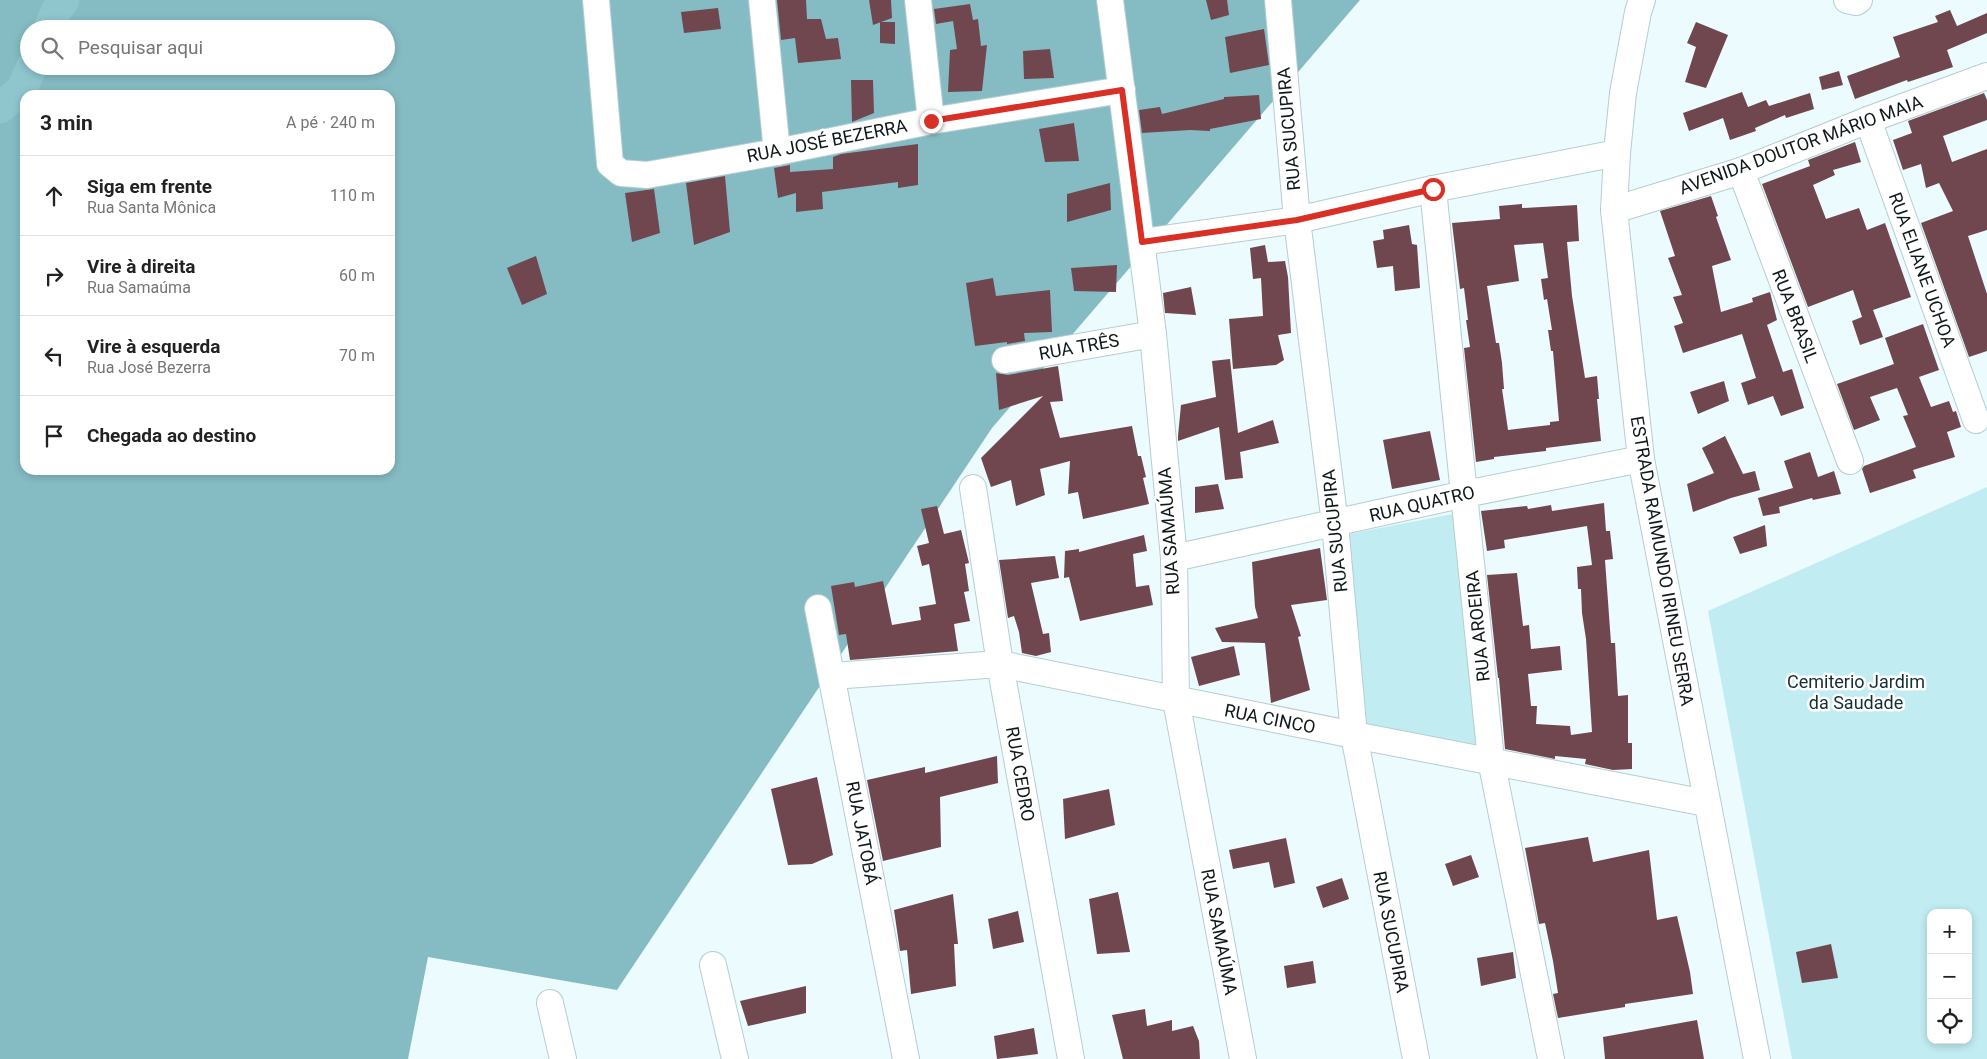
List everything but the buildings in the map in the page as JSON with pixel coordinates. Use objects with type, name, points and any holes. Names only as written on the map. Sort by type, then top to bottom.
[{"type":"street","name":"RUA JOSÉ BEZERRA","points":[[596,0],[610,164],[621,173],[646,175],[777,152],[931,121],[1122,90]]},
{"type":"street","points":[[762,0],[777,152]]},
{"type":"street","points":[[918,0],[931,121]]},
{"type":"street","name":"RUA SAMAÚMA","points":[[1110,0],[1153,334],[1174,558],[1176,700],[1243,1059]]},
{"type":"street","name":"RUA SUCUPIRA","points":[[1278,0],[1297,220],[1335,524],[1354,735],[1416,1059]]},
{"type":"street","name":"ESTRADA RAIMUNDO IRINEU SERRA","points":[[1642,0],[1638,12],[1623,93],[1614,210],[1640,459],[1757,1059]]},
{"type":"street","points":[[1848,0],[1856,2],[1859,0]]},
{"type":"street","name":"AVENIDA DOUTOR MÁRIO MAIA","points":[[1614,210],[1741,170],[1987,76]]},
{"type":"street","name":"RUA ELIANE UCHOA","points":[[1868,120],[1976,420]]},
{"type":"street","points":[[1142,242],[1297,220],[1433,189],[1617,153]]},
{"type":"street","name":"RUA BRASIL","points":[[1741,170],[1850,460]]},
{"type":"street","name":"RUA AROEIRA","points":[[1433,189],[1491,760],[1551,1059]]},
{"type":"street","name":"RUA TRÊS","points":[[1005,360],[1153,334]]},
{"type":"street","name":"RUA QUATRO","points":[[1174,558],[1465,494],[1640,459]]},
{"type":"street","name":"RUA CEDRO","points":[[973,488],[1000,664],[1071,1059]]},
{"type":"street","name":"RUA JATOBÁ","points":[[818,608],[906,1059]]},
{"type":"street","name":"RUA CINCO","points":[[832,676],[1000,664],[1706,803]]},
{"type":"street","points":[[714,965],[735,1059]]},
{"type":"street","points":[[550,1003],[563,1059]]},
{"type":"green space","name":"Cemiterio Jardim da Saudade","points":[[1987,487],[1987,1059],[1792,1059],[1708,611]]},
{"type":"green space","points":[[1458,513],[1481,748],[1361,726],[1343,535]]},
{"type":"shaded area","points":[[0,0],[1360,0],[992,428],[617,990],[428,957],[408,1059],[0,1059]]},
{"type":"waterway","points":[[52,20],[64,0]]},
{"type":"waterway","points":[[21,90],[28,75]]},
{"type":"waterway","points":[[0,108],[20,91]]},
{"type":"route","points":[[931,121],[1122,90],[1142,242],[1297,220],[1433,189]]}]
